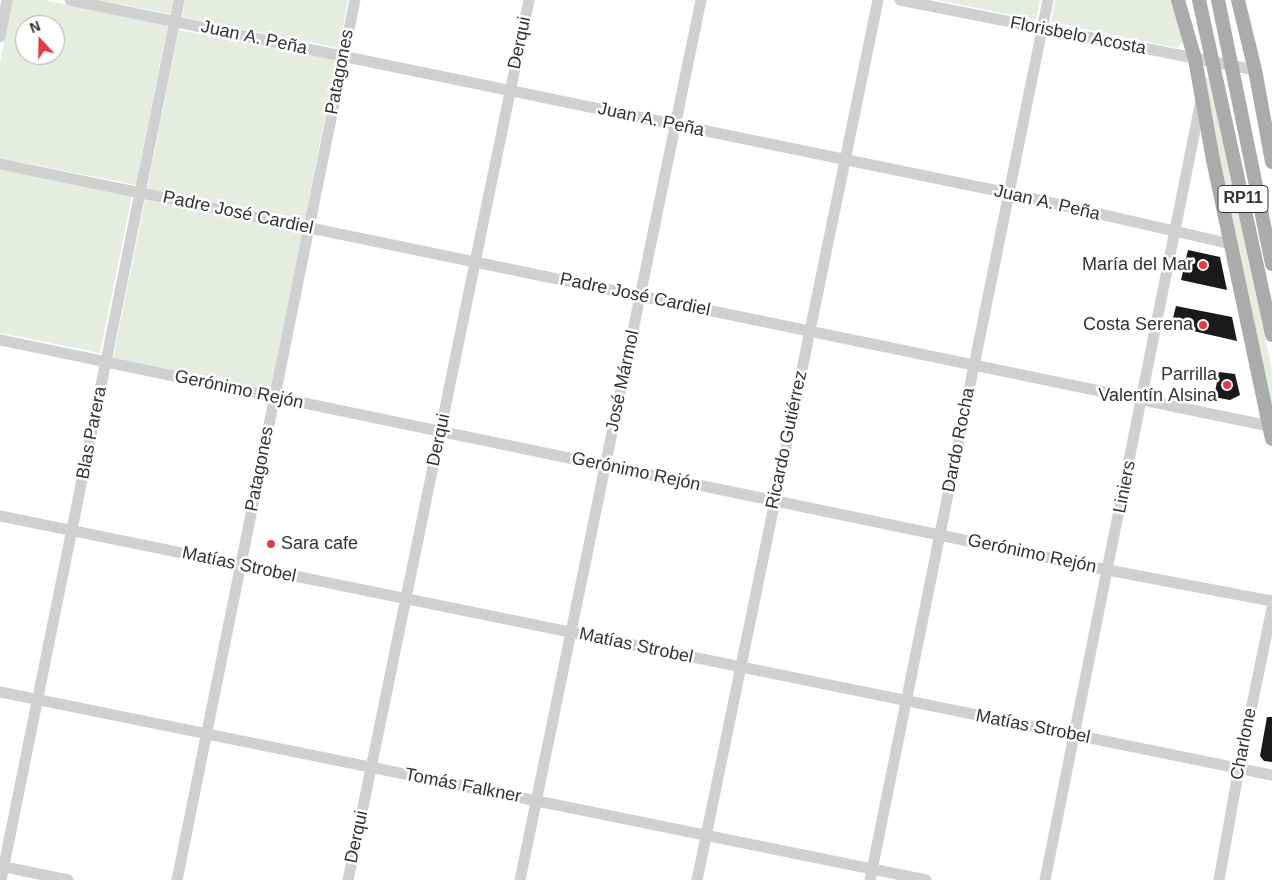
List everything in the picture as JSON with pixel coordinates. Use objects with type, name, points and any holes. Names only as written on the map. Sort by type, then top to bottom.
[{"type":"main road","points":[[1178,0],[1195,59],[1213,160],[1271,432]]},
{"type":"main road","name":"RP11","points":[[1199,0],[1272,335]]},
{"type":"main road","name":"RP11","points":[[1218,0],[1272,264]]},
{"type":"main road","points":[[1230,0],[1240,5],[1255,70],[1272,162]]},
{"type":"street","points":[[0,37],[7,0]]},
{"type":"street","name":"Juan A. Peña","points":[[70,0],[1008,194],[1231,244]]},
{"type":"street","name":"Blas Parera","points":[[1,880],[2,866],[179,0]]},
{"type":"street","name":"Patagones","points":[[177,880],[355,0]]},
{"type":"street","name":"Derqui","points":[[348,880],[529,0]]},
{"type":"street","name":"José Mármol","points":[[520,880],[700,0]]},
{"type":"street","name":"Ricardo Gutiérrez","points":[[697,880],[878,0]]},
{"type":"street","name":"Florisbelo Acosta","points":[[900,0],[1255,70]]},
{"type":"street","name":"Dardo Rocha","points":[[871,875],[1048,0]]},
{"type":"street","name":"Liniers","points":[[1045,880],[1176,232],[1202,93]]},
{"type":"street","name":"Padre José Cardiel","points":[[0,164],[1142,399],[1271,432]]},
{"type":"street","name":"Gerónimo Rejón","points":[[0,340],[1108,570],[1272,601]]},
{"type":"street","name":"Matías Strobel","points":[[0,516],[1272,775]]},
{"type":"street","name":"Charlone","points":[[1219,880],[1239,768],[1272,608]]},
{"type":"street","name":"Tomás Falkner","points":[[0,692],[706,836],[871,875],[926,880]]},
{"type":"street","points":[[2,866],[68,880]]},
{"type":"shaded area","points":[[12,0],[44,0],[168,24],[136,185],[0,158],[0,62]]},
{"type":"shaded area","points":[[99,0],[173,0],[170,14]]},
{"type":"shaded area","points":[[185,0],[348,0],[339,48],[182,17]]},
{"type":"shaded area","points":[[937,0],[1040,0],[1036,20]]},
{"type":"shaded area","points":[[1055,0],[1171,0],[1184,41],[1177,48],[1051,22]]},
{"type":"shaded area","points":[[179,30],[336,60],[305,219],[147,189]]},
{"type":"shaded area","points":[[1209,78],[1272,370],[1272,409],[1218,159],[1205,79]]},
{"type":"shaded area","points":[[0,169],[132,196],[100,353],[0,333]]},
{"type":"shaded area","points":[[145,200],[303,232],[271,390],[113,358]]},
{"type":"building","name":"María del Mar","points":[[1188,250],[1220,257],[1227,290],[1181,280]]},
{"type":"building","points":[[1176,306],[1232,317],[1237,341],[1171,326]]},
{"type":"building","name":"Parrilla Valentín Alsina","points":[[1219,372],[1235,374],[1240,395],[1230,400],[1214,397]]},
{"type":"building","points":[[1267,717],[1272,717],[1272,762],[1264,761],[1260,756]]},
{"type":"place","name":"María del Mar","points":[[1203,265]]},
{"type":"place","name":"Costa Serena","points":[[1203,325]]},
{"type":"place","name":"Parrilla Valentín Alsina","points":[[1227,385]]},
{"type":"place","name":"Sara cafe","points":[[271,544]]}]
